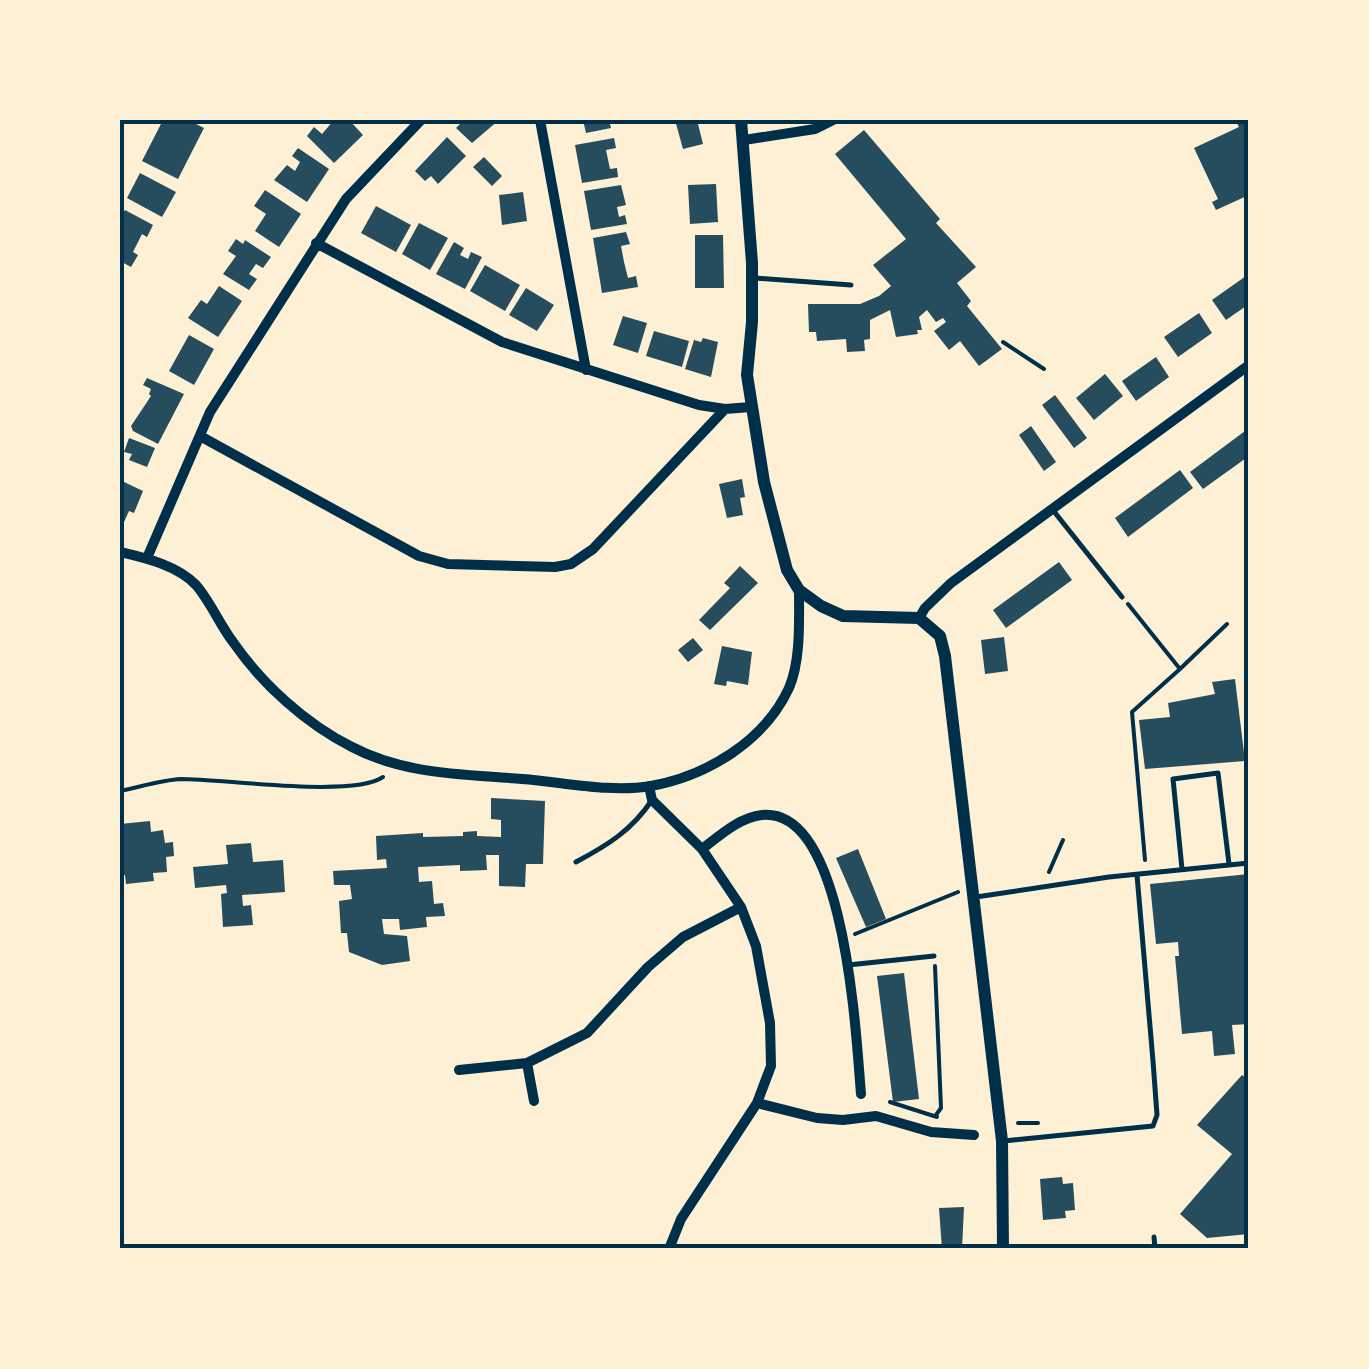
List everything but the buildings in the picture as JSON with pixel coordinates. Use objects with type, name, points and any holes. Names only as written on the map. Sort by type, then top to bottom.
[{"type":"street","points":[[147,558],[210,412],[346,199],[421,120]]},
{"type":"street","points":[[540,120],[586,370]]},
{"type":"street","points":[[741,120],[752,278],[747,375],[787,570],[799,590],[844,616],[918,618],[940,636],[950,678],[953,739],[1002,1141],[1003,1249]]},
{"type":"street","points":[[744,140],[816,129],[832,120]]},
{"type":"street","points":[[316,243],[502,342],[699,405],[725,410],[751,406]]},
{"type":"street","points":[[918,618],[952,583],[1249,364]]},
{"type":"street","points":[[200,436],[419,556],[448,564],[554,567],[571,564],[593,549],[725,410]]},
{"type":"street","points":[[120,552],[147,558],[178,572],[196,586],[254,670],[294,706],[352,748],[399,766],[454,776],[612,788],[649,786],[695,774],[736,752],[766,721],[789,688],[797,650],[799,590]]},
{"type":"street","points":[[649,786],[652,800],[702,849],[740,906],[756,946],[770,1023],[771,1066],[757,1104],[681,1220],[670,1249]]},
{"type":"street","points":[[702,849],[735,825],[760,815],[782,816],[796,824],[814,848],[844,938],[861,1094]]},
{"type":"street","points":[[459,1070],[527,1063],[587,1033],[648,967],[683,938],[740,906]]},
{"type":"street","points":[[527,1063],[534,1101]]},
{"type":"street","points":[[757,1104],[816,1118],[876,1116],[931,1132],[974,1135]]},
{"type":"lane","points":[[752,278],[851,285]]},
{"type":"lane","points":[[1052,508],[1122,596]]},
{"type":"lane","points":[[1182,869],[1173,779],[1218,774],[1229,865]]},
{"type":"lane","points":[[576,862],[636,824],[652,800]]},
{"type":"lane","points":[[972,892],[1249,863]]},
{"type":"lane","points":[[1002,1141],[1153,1126],[1154,1079],[1137,875]]},
{"type":"lane","points":[[848,965],[934,956]]},
{"type":"lane","points":[[1154,1237],[1156,1249]]},
{"type":"path","points":[[1003,342],[1044,368]]},
{"type":"path","points":[[1122,596],[1180,669]]},
{"type":"path","points":[[1147,874],[1132,712],[1227,624]]},
{"type":"path","points":[[120,791],[178,779],[373,784],[399,766]]},
{"type":"path","points":[[1043,887],[1063,840]]},
{"type":"path","points":[[844,938],[972,892]]},
{"type":"path","points":[[934,956],[940,1108],[936,1115]]}]
